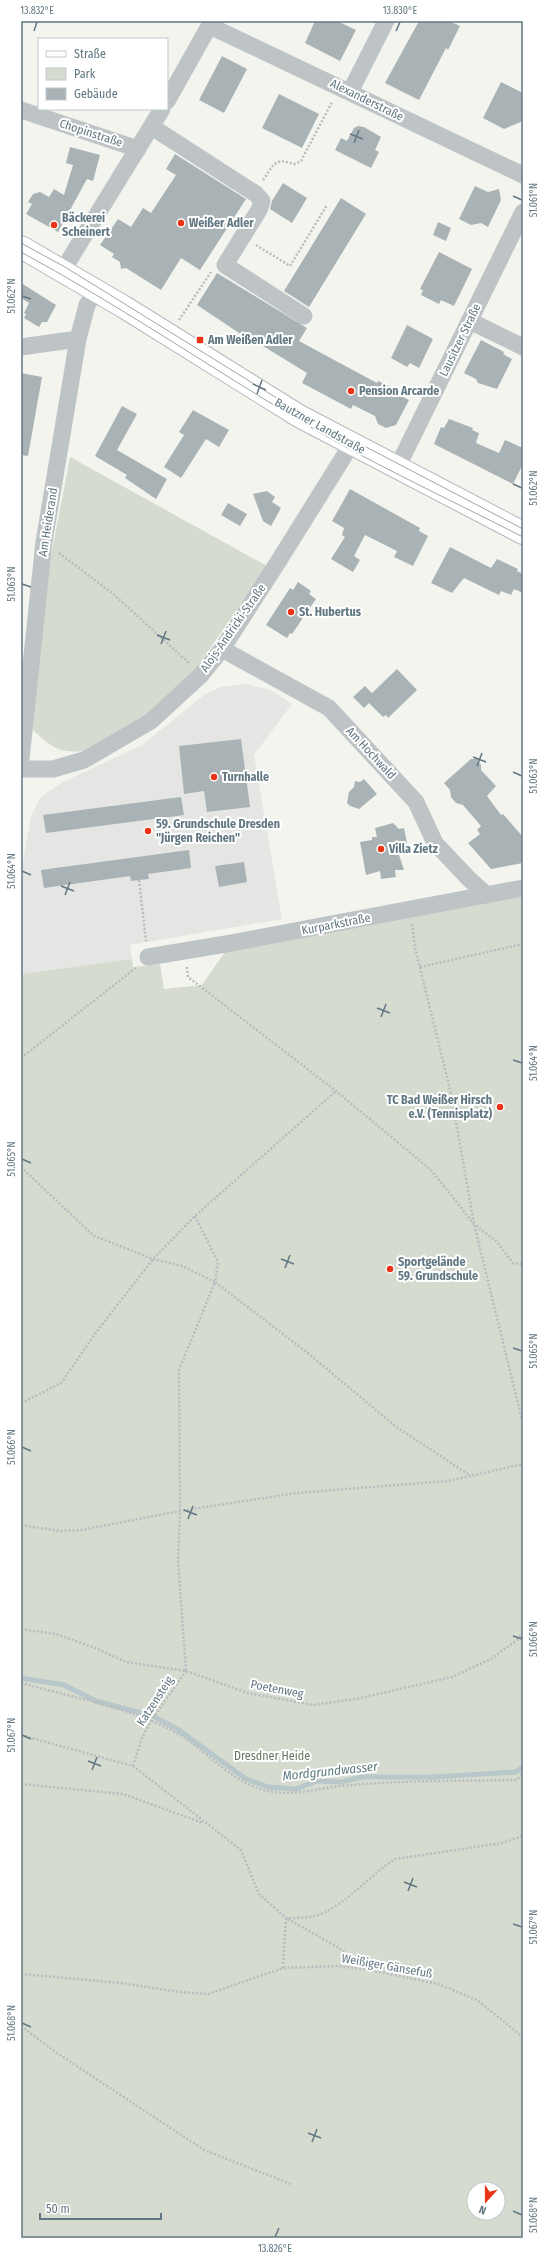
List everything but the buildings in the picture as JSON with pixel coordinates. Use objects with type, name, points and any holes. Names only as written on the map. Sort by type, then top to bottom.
[{"type":"main road","name":"Bautzner Landstraße","points":[[21,247],[64,270],[299,416],[351,445],[523,533]]},
{"type":"street","points":[[345,90],[386,21]]},
{"type":"street","points":[[168,99],[211,23]]},
{"type":"street","name":"Alexanderstraße","points":[[211,23],[345,90],[523,175]]},
{"type":"street","name":"Chopinstraße","points":[[21,110],[138,149]]},
{"type":"street","points":[[64,270],[161,110]]},
{"type":"street","points":[[152,127],[256,194],[262,201],[259,210],[224,265],[304,316]]},
{"type":"street","name":"Lausitzer Straße","points":[[397,468],[523,212]]},
{"type":"street","name":"Am Heiderand","points":[[21,759],[44,542],[78,338],[87,305],[96,290]]},
{"type":"street","points":[[470,321],[523,347]]},
{"type":"street","points":[[21,347],[78,338]]},
{"type":"street","name":"Alojs-Andricki-Straße","points":[[21,769],[52,770],[84,760],[151,720],[201,675],[222,649],[351,445]]},
{"type":"street","name":"Am Hochwald","points":[[222,649],[329,708],[416,802],[435,843],[469,879],[487,895]]},
{"type":"street","name":"Kurparkstraße","points":[[148,957],[523,888]]},
{"type":"path","points":[[256,194],[267,172],[274,164],[281,161],[295,164],[301,161],[345,90]]},
{"type":"path","points":[[242,236],[290,266],[328,205]]},
{"type":"path","points":[[168,335],[210,273]]},
{"type":"path","points":[[44,542],[112,593],[201,675]]},
{"type":"path","points":[[139,880],[145,927]]},
{"type":"path","points":[[410,910],[420,967],[451,1093],[474,1224],[523,1424]]},
{"type":"path","points":[[420,967],[523,944]]},
{"type":"path","points":[[185,951],[188,977],[336,1091],[431,1170],[474,1224],[497,1242],[512,1263],[523,1264]]},
{"type":"path","points":[[21,1058],[148,957]]},
{"type":"path","points":[[21,1402],[24,1402],[61,1383],[94,1334],[153,1259],[195,1216],[336,1091]]},
{"type":"path","points":[[21,1167],[94,1236],[153,1259],[182,1266],[216,1282],[308,1354],[395,1426],[472,1476]]},
{"type":"path","points":[[186,1671],[178,1560],[180,1511],[179,1370],[216,1282],[218,1262],[195,1216]]},
{"type":"path","points":[[21,1525],[40,1529],[81,1530],[180,1511],[296,1493],[448,1481],[523,1464]]},
{"type":"path","name":"Poetenweg","points":[[21,1628],[56,1634],[93,1647],[126,1662],[186,1671],[248,1693],[313,1705],[356,1699],[452,1677],[491,1659],[518,1640],[523,1632]]},
{"type":"path","name":"Katzensteig","points":[[133,1766],[142,1738],[157,1710],[173,1692],[186,1671]]},
{"type":"path","points":[[21,1683],[151,1721],[199,1747],[244,1784],[281,1794],[294,1794],[341,1786],[432,1781],[516,1780],[523,1774]]},
{"type":"path","points":[[21,1735],[133,1766],[241,1850],[259,1894],[286,1918],[339,1948],[365,1969]]},
{"type":"path","points":[[21,1784],[123,1794],[206,1824]]},
{"type":"path","points":[[286,1918],[314,1916],[329,1910],[380,1868],[396,1859],[502,1843],[523,1836]]},
{"type":"path","points":[[283,1968],[286,1918]]},
{"type":"path","name":"Weißiger Gänsefuß","points":[[21,1974],[121,1983],[180,1992],[208,1994],[283,1968],[337,1966],[365,1969],[438,1984],[477,2000],[523,2037]]},
{"type":"path","points":[[21,2026],[57,2053],[204,2150],[291,2184]]},
{"type":"shaded area","name":"59. Grundschule Dresden \"Jürgen Reichen\"","points":[[246,684],[271,690],[292,704],[254,755],[282,919],[130,945],[132,959],[21,974],[21,873],[31,816],[41,797],[61,783],[142,745],[204,695],[221,687]]},
{"type":"green space","points":[[70,457],[267,566],[195,670],[146,714],[83,751],[75,752],[55,748],[33,730],[33,717],[50,561]]},
{"type":"green space","name":"Dresdner Heide","points":[[523,894],[523,2238],[21,2238],[21,974],[132,959],[133,967],[160,964],[164,989],[202,985],[227,949]]},
{"type":"waterway","name":"Mordgrundwasser","points":[[21,1678],[64,1685],[96,1701],[153,1716],[179,1730],[246,1779],[268,1787],[296,1789],[317,1781],[341,1782],[362,1777],[433,1777],[516,1772],[523,1767]]},
{"type":"tram line","points":[[21,243],[65,267],[301,413],[523,529]]},
{"type":"tram line","points":[[21,252],[125,312],[295,418],[351,450],[523,537]]},
{"type":"place","name":"Weißer Adler","points":[[181,223]]},
{"type":"place","name":"Bäckerei Scheinert","points":[[54,225]]},
{"type":"place","name":"Am Weißen Adler","points":[[200,340]]},
{"type":"place","name":"Pension Arcarde","points":[[351,391]]},
{"type":"place","name":"St. Hubertus","points":[[291,612]]},
{"type":"place","name":"Turnhalle","points":[[214,777]]},
{"type":"place","name":"59. Grundschule Dresden \"Jürgen Reichen\"","points":[[148,831]]},
{"type":"place","name":"Villa Zietz","points":[[381,849]]},
{"type":"place","name":"TC Bad Weißer Hirsch e.V. (Tennisplatz)","points":[[500,1107]]},
{"type":"place","name":"Sportgelände 59. Grundschule","points":[[390,1269]]}]
